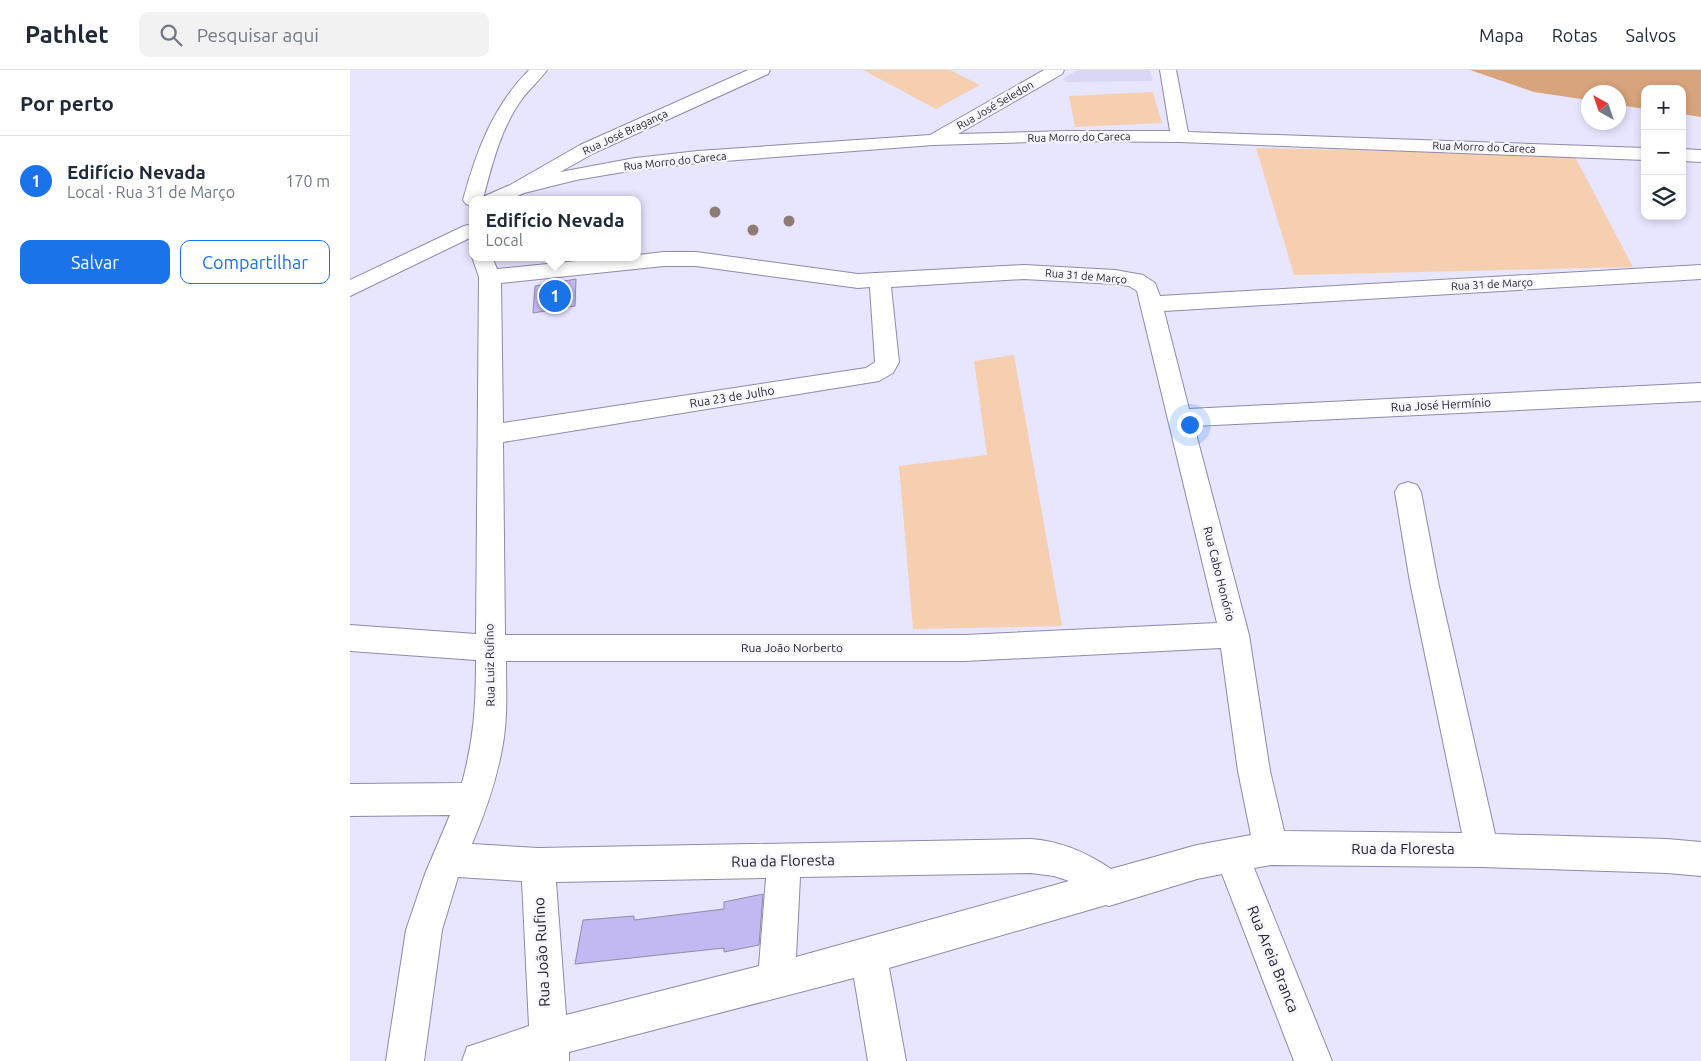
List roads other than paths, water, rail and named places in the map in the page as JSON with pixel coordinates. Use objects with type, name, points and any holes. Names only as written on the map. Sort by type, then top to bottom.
[{"type":"street","points":[[476,196],[484,156],[509,104],[528,80],[539,70]]},
{"type":"street","name":"Rua José Bragança","points":[[501,196],[587,149],[762,70]]},
{"type":"street","name":"Rua José Seledon","points":[[933,140],[1056,70]]},
{"type":"street","points":[[1168,70],[1180,136]]},
{"type":"street","name":"Rua Morro do Careca","points":[[517,189],[575,174],[635,164],[698,157],[933,140],[1069,136],[1180,136],[1641,154]]},
{"type":"street","points":[[1686,156],[1701,156]]},
{"type":"street","points":[[350,289],[469,216]]},
{"type":"street","name":"Rua 31 de Março","points":[[641,261],[696,259],[835,278],[880,281],[1024,272],[1084,274],[1135,280],[1147,288],[1152,304],[1701,272]]},
{"type":"street","name":"Rua 31 de Março","points":[[486,267],[639,261]]},
{"type":"street","name":"Rua Luiz Rufino","points":[[405,1061],[424,930],[437,887],[474,799],[487,748],[491,713],[492,434],[486,267]]},
{"type":"street","name":"Rua 23 de Julho","points":[[492,434],[871,375],[885,367],[887,362],[880,281]]},
{"type":"street","name":"Rua Cabo Honório","points":[[1152,304],[1234,634],[1254,771],[1271,848]]},
{"type":"street","name":"Rua José Hermínio","points":[[1181,418],[1701,392]]},
{"type":"street","points":[[1408,492],[1424,582],[1482,850]]},
{"type":"street","name":"Rua João Norberto","points":[[350,638],[490,648],[965,648],[1234,634]]},
{"type":"street","points":[[350,800],[474,799]]},
{"type":"street","name":"Rua da Floresta","points":[[481,1061],[548,1050],[776,979],[869,956],[1109,889],[1197,862],[1271,848],[1482,850],[1667,856],[1701,859]]},
{"type":"street","name":"Rua Areia Branca","points":[[1232,856],[1314,1061]]},
{"type":"street","name":"Rua da Floresta","points":[[448,859],[538,865],[1052,857],[1079,867],[1109,889]]},
{"type":"street","points":[[776,979],[784,860]]},
{"type":"street","name":"Rua João Rufino","points":[[538,865],[548,1050]]},
{"type":"street","points":[[869,956],[887,1061]]},
{"type":"place","name":"Edifício Nevada","points":[[555,296]]}]
